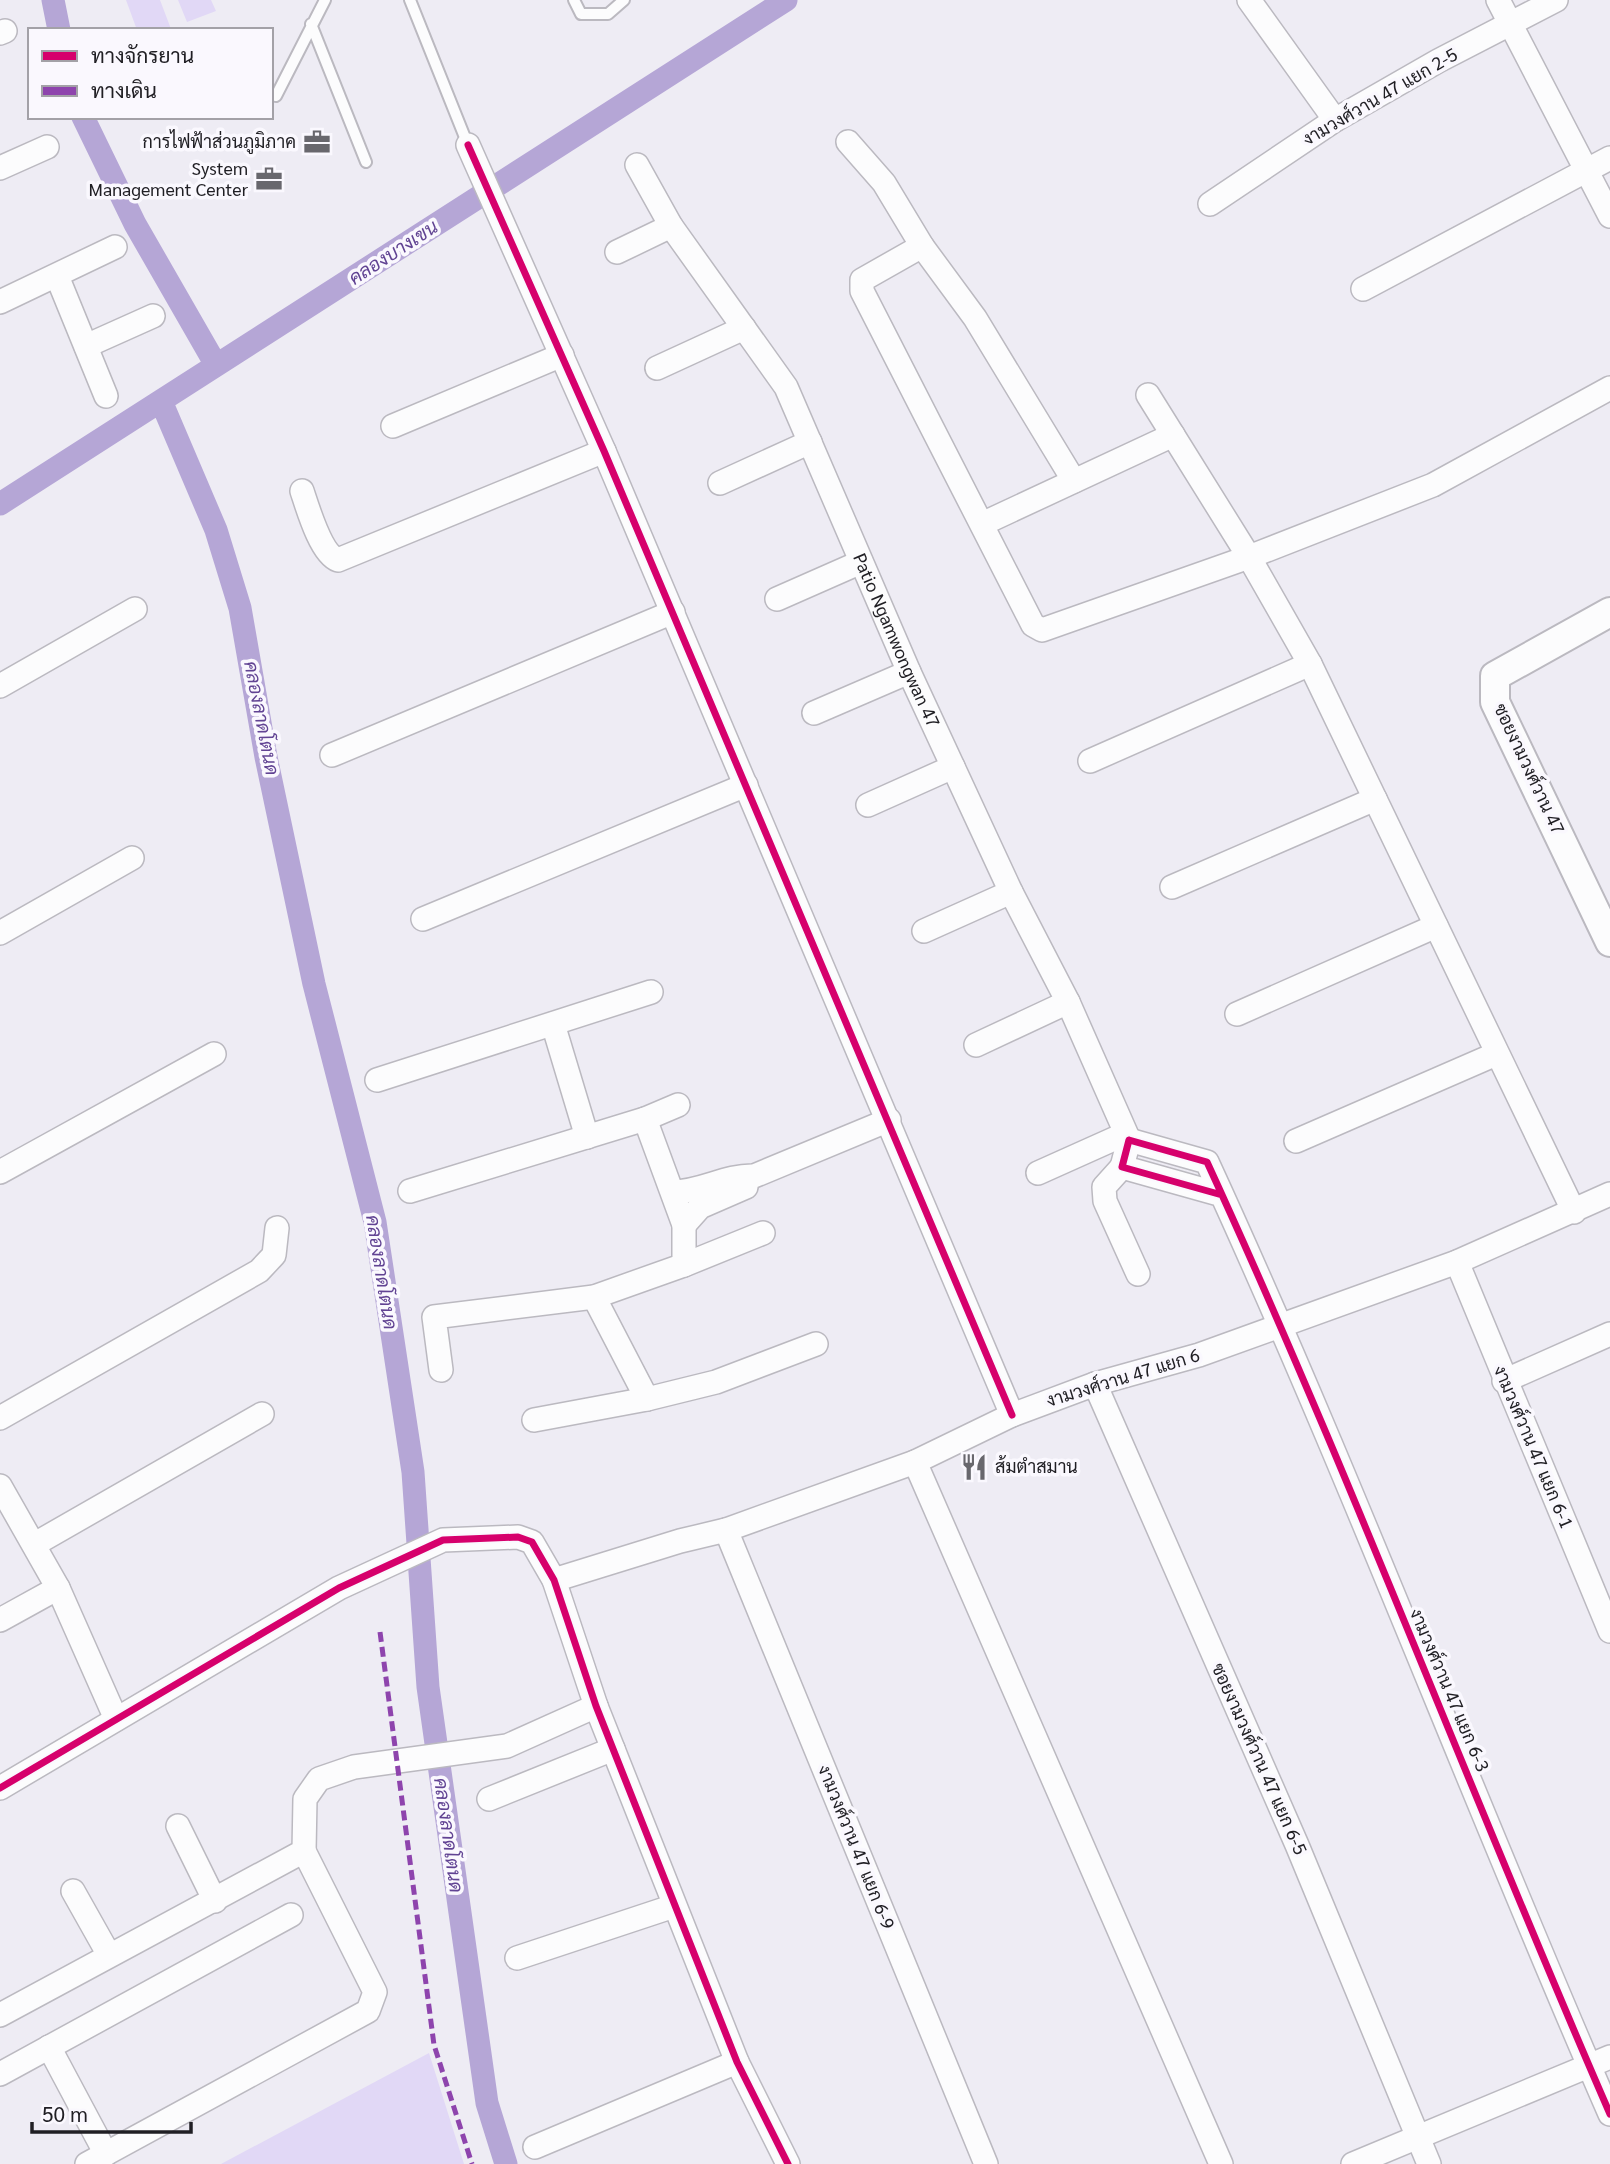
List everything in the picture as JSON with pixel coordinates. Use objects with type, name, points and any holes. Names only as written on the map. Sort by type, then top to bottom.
[{"type":"street","points":[[1249,0],[1335,120]]},
{"type":"street","points":[[1498,0],[1513,23],[1610,216]]},
{"type":"street","name":"งามวงศ์วาน 47 แยก 2-5","points":[[1210,204],[1335,120],[1438,61],[1556,0]]},
{"type":"street","points":[[848,142],[884,183],[922,246],[975,318],[1074,481]]},
{"type":"street","points":[[468,145],[673,612],[1012,1415]]},
{"type":"street","points":[[0,168],[47,147]]},
{"type":"street","points":[[1363,289],[1610,158]]},
{"type":"street","name":"Patio Ngamwongwan 47","points":[[637,165],[671,226],[786,387],[909,672],[1011,892],[1068,1002],[1127,1137]]},
{"type":"street","points":[[617,252],[671,226]]},
{"type":"street","points":[[922,246],[870,273],[862,280],[862,291],[1033,625],[1042,630],[1249,557],[1433,485],[1610,388]]},
{"type":"street","points":[[0,302],[115,247]]},
{"type":"street","points":[[57,276],[106,396]]},
{"type":"street","points":[[86,346],[153,316]]},
{"type":"street","points":[[657,368],[744,328]]},
{"type":"street","points":[[393,426],[562,355]]},
{"type":"street","points":[[1148,395],[1249,557],[1310,664],[1574,1212]]},
{"type":"street","points":[[982,524],[1173,435]]},
{"type":"street","points":[[720,483],[810,442]]},
{"type":"street","points":[[302,491],[324,548],[331,558],[338,560],[604,451]]},
{"type":"street","points":[[777,599],[861,562]]},
{"type":"street","points":[[0,686],[135,609]]},
{"type":"street","points":[[332,755],[673,612]]},
{"type":"street","name":"ซอยงามวงศ์วาน 47","points":[[1610,612],[1495,676],[1493,687],[1496,702],[1610,942]]},
{"type":"street","points":[[1090,761],[1310,664]]},
{"type":"street","points":[[814,713],[909,672]]},
{"type":"street","points":[[868,805],[953,766]]},
{"type":"street","points":[[423,919],[746,785]]},
{"type":"street","points":[[1172,887],[1375,799]]},
{"type":"street","points":[[0,933],[132,858]]},
{"type":"street","points":[[925,931],[1011,892]]},
{"type":"street","points":[[1237,1014],[1436,926]]},
{"type":"street","points":[[377,1080],[651,992]]},
{"type":"street","points":[[976,1045],[1068,1002]]},
{"type":"street","points":[[553,1024],[587,1137]]},
{"type":"street","points":[[0,1172],[214,1054]]},
{"type":"street","points":[[1296,1141],[1496,1054]]},
{"type":"street","points":[[410,1191],[645,1119],[678,1105]]},
{"type":"street","points":[[645,1119],[684,1225],[684,1265]]},
{"type":"street","points":[[673,1192],[692,1192],[737,1176],[754,1177],[889,1120]]},
{"type":"street","points":[[1127,1137],[1122,1167],[1104,1187],[1105,1201],[1138,1274]]},
{"type":"street","points":[[1038,1173],[1127,1137]]},
{"type":"street","name":"งามวงศ์วาน 47 แยก 6-3","points":[[1127,1137],[1207,1162],[1599,2061],[1610,2114]]},
{"type":"street","points":[[1122,1167],[1222,1195]]},
{"type":"street","points":[[684,1225],[700,1207],[744,1190],[754,1177]]},
{"type":"street","name":"งามวงศ์วาน 47 แยก 6","points":[[554,1580],[680,1541],[726,1530],[915,1462],[1012,1415],[1095,1384],[1199,1355],[1457,1262],[1610,1194]]},
{"type":"street","points":[[0,1418],[259,1271],[274,1255],[277,1228]]},
{"type":"street","points":[[441,1370],[434,1317],[594,1297],[763,1233]]},
{"type":"street","name":"งามวงศ์วาน 47 แยก 6-1","points":[[1457,1262],[1504,1381],[1610,1631]]},
{"type":"street","points":[[594,1297],[647,1399]]},
{"type":"street","points":[[1504,1381],[1610,1334]]},
{"type":"street","points":[[534,1420],[647,1399],[716,1382],[816,1344]]},
{"type":"street","name":"ซอยงามวงศ์วาน 47 แยก 6-5","points":[[1095,1384],[1297,1845],[1429,2164]]},
{"type":"street","points":[[35,1544],[262,1415]]},
{"type":"street","points":[[915,1462],[1221,2164]]},
{"type":"street","points":[[0,1486],[58,1588],[116,1719]]},
{"type":"street","name":"งามวงศ์วาน 47 แยก 6-9","points":[[726,1530],[986,2164]]},
{"type":"street","points":[[0,1788],[339,1588],[443,1540],[518,1536],[532,1542],[554,1580],[596,1706],[737,2062],[788,2164]]},
{"type":"street","points":[[0,1620],[58,1588]]},
{"type":"street","points":[[49,2047],[96,2159],[368,2011],[375,1992],[304,1851],[305,1799],[319,1779],[354,1768],[507,1746],[596,1706]]},
{"type":"street","points":[[489,1799],[613,1749]]},
{"type":"street","points":[[178,1826],[215,1901]]},
{"type":"street","points":[[0,2015],[304,1851]]},
{"type":"street","points":[[73,1891],[109,1955]]},
{"type":"street","points":[[517,1958],[674,1906]]},
{"type":"street","points":[[0,2074],[292,1915]]},
{"type":"street","points":[[1353,2164],[1599,2061]]},
{"type":"street","points":[[536,2147],[737,2062]]},
{"type":"lane","points":[[276,96],[324,0]]},
{"type":"lane","points":[[410,0],[468,145]]},
{"type":"lane","points":[[574,0],[580,14],[608,14],[624,0]]},
{"type":"lane","points":[[312,24],[366,162]]},
{"type":"shaded area","points":[[126,0],[160,0],[171,28],[136,28]]},
{"type":"shaded area","points":[[178,0],[211,0],[216,11],[187,22]]},
{"type":"shaded area","points":[[429,2053],[464,2164],[221,2164]]},
{"type":"waterway","points":[[53,0],[59,28]]},
{"type":"waterway","name":"คลองบางเขน","points":[[0,504],[786,0]]},
{"type":"waterway","points":[[84,119],[135,224],[216,365]]},
{"type":"waterway","name":"คลองลาดโตนด","points":[[161,401],[216,530],[240,608],[266,757],[314,984],[375,1222],[413,1472],[428,1687],[487,2103],[506,2164]]},
{"type":"marked path","points":[[380,1632],[434,2045],[472,2164]]},
{"type":"cycle path","points":[[468,145],[604,451],[1012,1415]]},
{"type":"cycle path","points":[[1222,1195],[1122,1167],[1129,1140],[1207,1162],[1260,1280],[1311,1398],[1610,2114]]},
{"type":"cycle path","points":[[0,1788],[339,1588],[443,1540],[518,1537],[532,1542],[554,1580],[596,1706],[737,2062],[788,2164]]},
{"type":"place","name":"การไฟฟ้าส่วนภูมิภาค","points":[[317,142]]},
{"type":"place","name":"System Management Center","points":[[269,179]]},
{"type":"place","name":"ส้มตำสมาน","points":[[974,1467]]}]
